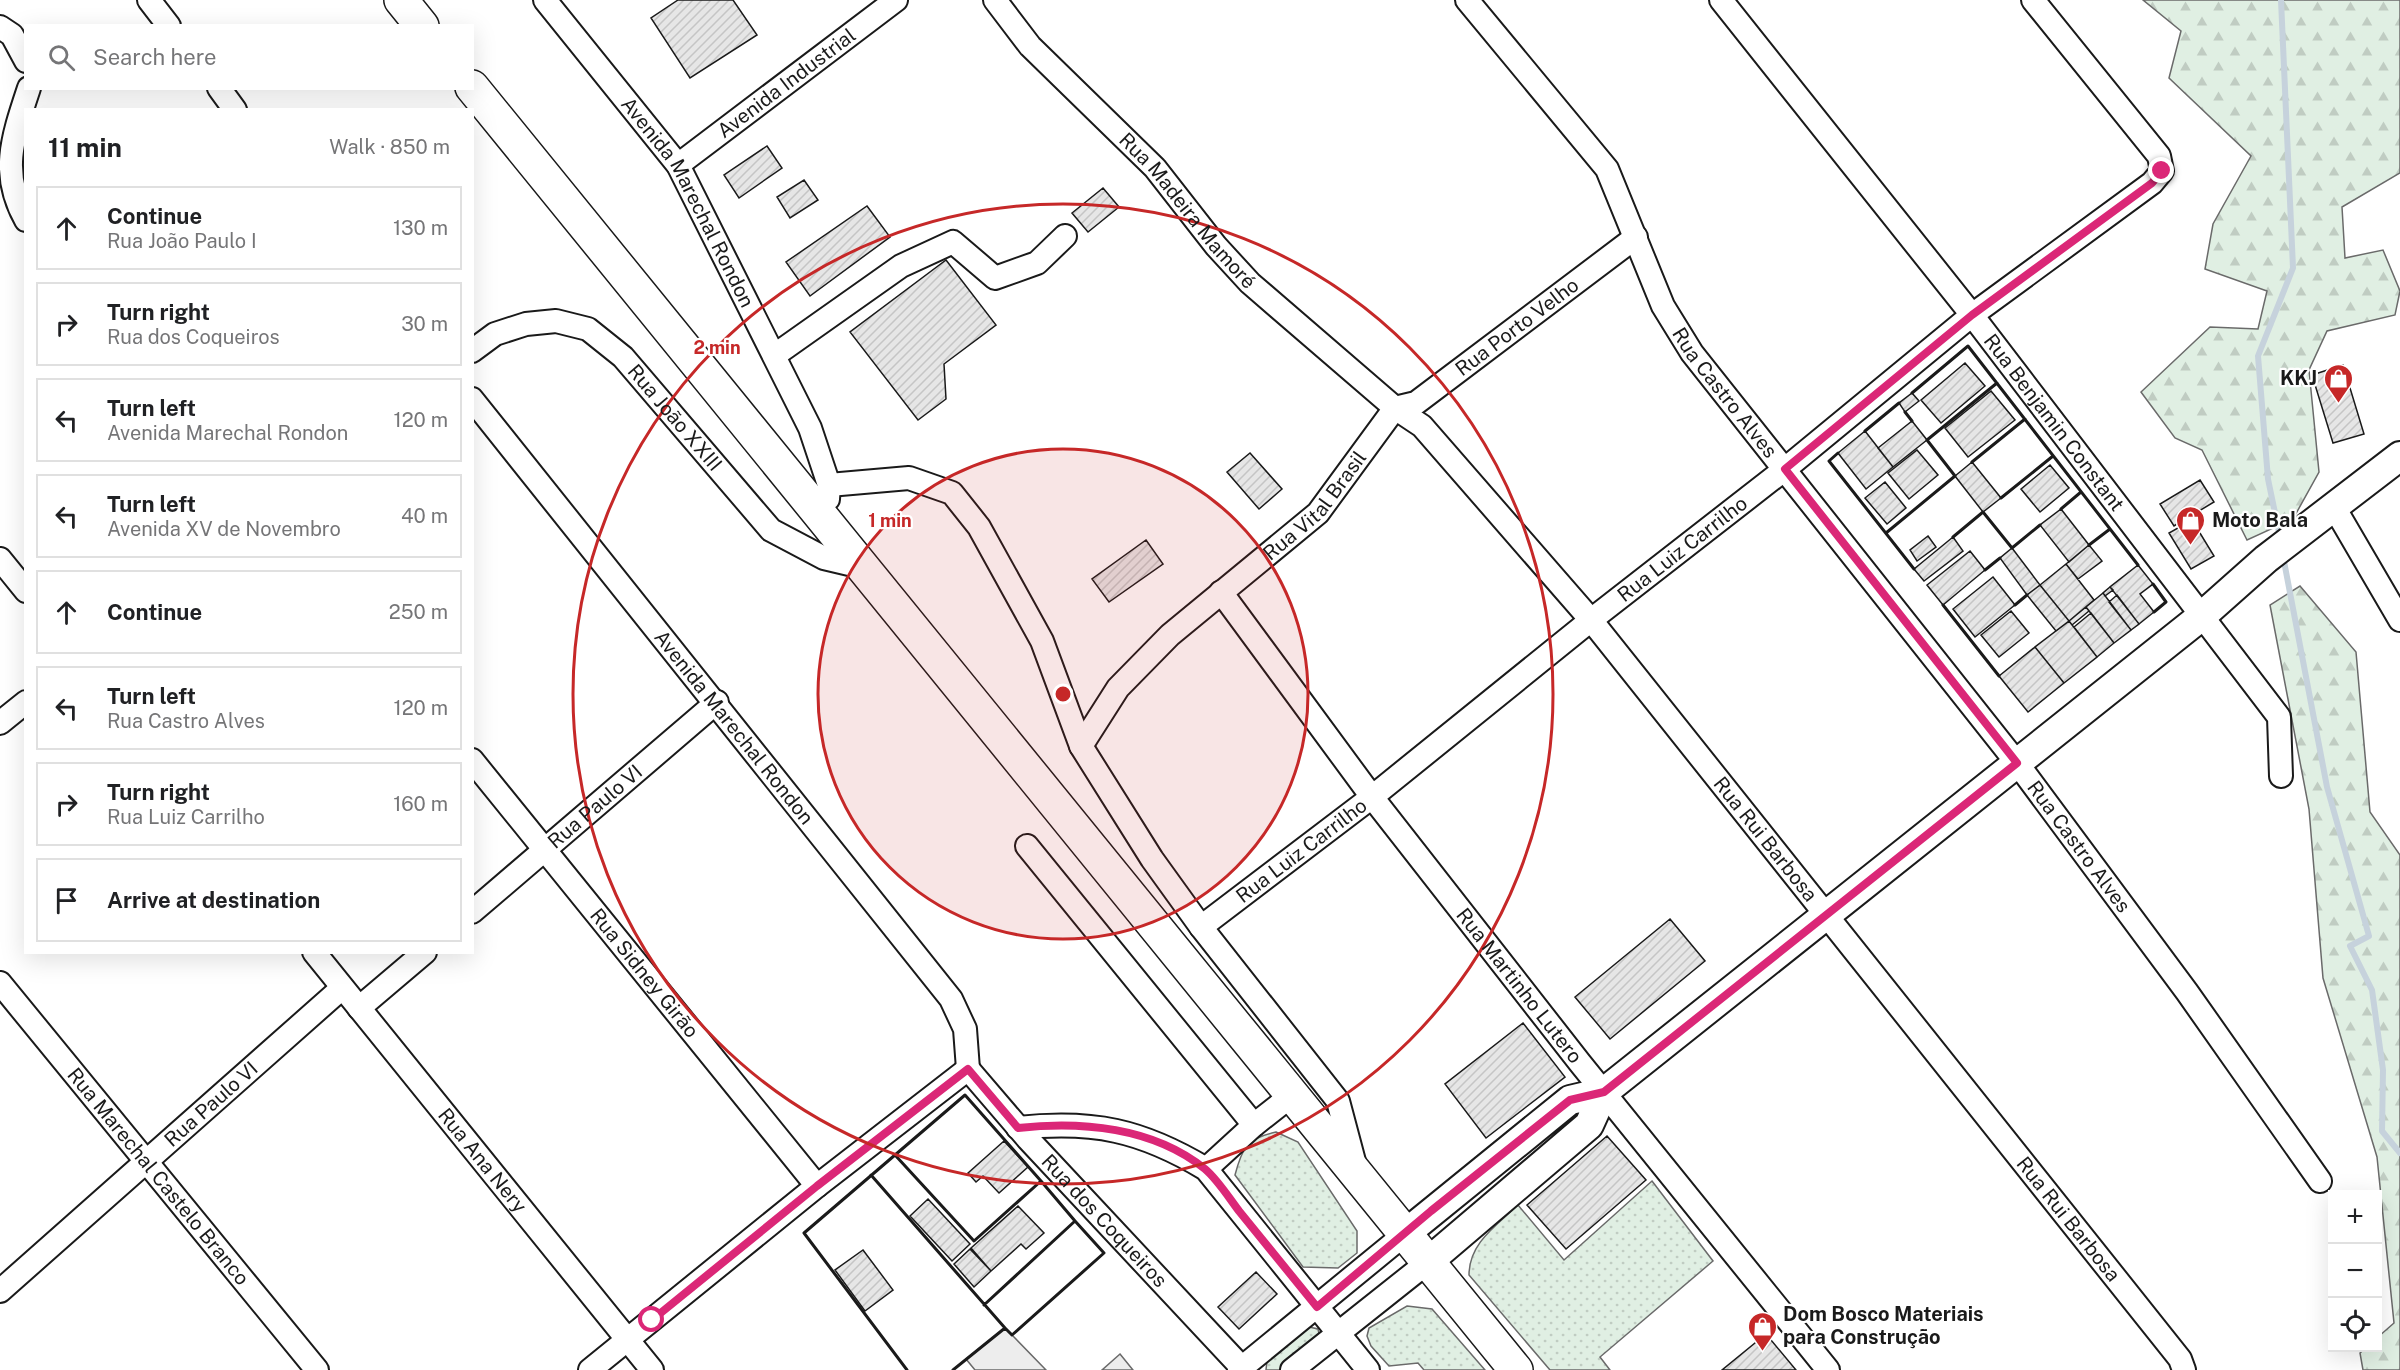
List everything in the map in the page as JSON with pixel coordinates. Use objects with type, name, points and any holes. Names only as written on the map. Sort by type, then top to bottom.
[{"type":"highway","points":[[401,0],[420,24]]},
{"type":"highway","points":[[474,89],[826,525],[1516,1370]]},
{"type":"main road","points":[[1405,1234],[1570,1100],[1604,1092],[2203,615],[2266,560],[2400,456]]},
{"type":"main road","points":[[1428,1262],[1589,1125],[1604,1092]]},
{"type":"street","points":[[149,0],[167,24]]},
{"type":"street","name":"Avenida Marechal Rondon","points":[[545,0],[678,165],[810,428],[829,485],[826,525]]},
{"type":"street","name":"Avenida Industrial","points":[[678,165],[896,0]]},
{"type":"street","name":"Rua Madeira Mamoré","points":[[994,0],[1030,46],[1155,168],[1216,246],[1250,283],[1395,408]]},
{"type":"street","name":"Rua Castro Alves","points":[[1467,0],[1607,169],[1663,306],[1692,353],[2017,763],[2187,992],[2320,1181]]},
{"type":"street","name":"Rua Benjamin Constant","points":[[1721,0],[1972,315],[2203,615],[2278,717],[2281,776]]},
{"type":"street","name":"Rua Luiz Carrilho","points":[[1201,927],[1372,797],[1591,620],[1785,469],[1972,315],[2152,183],[2162,171],[2159,156],[2033,0]]},
{"type":"street","points":[[0,27],[12,35],[24,57]]},
{"type":"street","points":[[221,90],[234,108]]},
{"type":"street","points":[[24,218],[12,203],[3,176],[6,159],[26,96]]},
{"type":"street","name":"Rua Porto Velho","points":[[1395,408],[1416,403],[1633,230]]},
{"type":"street","points":[[775,355],[901,266],[953,242],[995,278],[1037,264],[1065,236]]},
{"type":"street","name":"Rua João XXIII","points":[[474,350],[495,334],[526,324],[556,321],[588,328],[623,357],[771,530],[824,558],[862,567]]},
{"type":"street","name":"Avenida Marechal Rondon","points":[[474,401],[717,702],[951,999],[965,1029],[968,1069]]},
{"type":"street","name":"Rua Vital Brasil","points":[[1081,746],[1118,687],[1170,635],[1318,513],[1395,408]]},
{"type":"street","name":"Rua Rui Barbosa","points":[[1395,408],[1422,426],[1591,620],[1827,913],[2180,1359],[2184,1370]]},
{"type":"street","points":[[829,485],[909,478],[952,493],[979,527],[1042,641],[1081,746],[1152,859],[1201,927],[1338,1101],[1358,1175]]},
{"type":"street","points":[[2334,507],[2400,620]]},
{"type":"street","points":[[0,559],[24,589]]},
{"type":"street","name":"Rua Martinho Lutero","points":[[1221,592],[1372,797],[1604,1092],[1828,1370]]},
{"type":"street","name":"Rua Paulo VI","points":[[474,910],[717,702]]},
{"type":"street","points":[[0,723],[24,704]]},
{"type":"street","name":"Rua Sidney Girão","points":[[474,762],[817,1186]]},
{"type":"street","points":[[1027,846],[1254,1125]]},
{"type":"street","name":"Rua Ana Nery","points":[[316,954],[652,1370]]},
{"type":"street","points":[[359,1008],[423,954]]},
{"type":"street","name":"Rua Marechal Castelo Branco","points":[[0,983],[318,1370]]},
{"type":"street","name":"Rua Paulo VI","points":[[0,1291],[342,988]]},
{"type":"street","points":[[590,1370],[817,1186],[968,1069]]},
{"type":"street","name":"Rua dos Coqueiros","points":[[968,1069],[1018,1128],[1241,1369]]},
{"type":"street","points":[[1206,1169],[1254,1125],[1292,1095]]},
{"type":"street","points":[[1018,1128],[1051,1125],[1099,1126],[1155,1142],[1206,1169],[1368,1370]]},
{"type":"street","points":[[1241,1369],[1405,1234]]},
{"type":"street","points":[[1292,1370],[1428,1262]]},
{"type":"green space","points":[[2143,0],[2400,0],[2400,173],[2342,207],[2345,258],[2383,250],[2400,291],[2395,315],[2327,331],[2309,370],[2319,472],[2293,519],[2247,540],[2202,450],[2175,438],[2141,392],[2210,327],[2258,329],[2267,291],[2205,269],[2213,224],[2251,156],[2169,78],[2181,31]]},
{"type":"green space","points":[[2300,586],[2356,652],[2370,812],[2400,855],[2400,1370],[2363,1370],[2360,1353],[2382,1352],[2382,1334],[2394,1323],[2382,1190],[2377,1157],[2323,978],[2309,809],[2270,605]]},
{"type":"green space","points":[[1276,1132],[1298,1142],[1357,1231],[1357,1253],[1338,1268],[1303,1267],[1235,1175],[1240,1158],[1247,1146],[1258,1137]]},
{"type":"green space","points":[[1652,1181],[1713,1261],[1600,1357],[1610,1370],[1550,1370],[1469,1275],[1470,1264],[1479,1244],[1518,1205],[1564,1260]]},
{"type":"green space","points":[[1407,1306],[1432,1309],[1485,1370],[1424,1370],[1418,1363],[1389,1366],[1371,1346],[1367,1336],[1369,1328]]},
{"type":"green space","points":[[1309,1327],[1318,1329],[1320,1338],[1282,1370],[1266,1370],[1267,1361]]},
{"type":"shaded area","points":[[1005,1328],[1046,1370],[975,1370],[966,1359]]},
{"type":"shaded area","points":[[1120,1354],[1133,1370],[1102,1370]]},
{"type":"building","points":[[678,0],[733,0],[757,35],[690,78],[651,18]]},
{"type":"building","points":[[767,146],[782,168],[739,198],[724,175]]},
{"type":"building","points":[[804,180],[818,200],[790,218],[777,197]]},
{"type":"building","points":[[1103,188],[1119,207],[1088,232],[1072,213]]},
{"type":"building","points":[[867,206],[890,237],[810,296],[786,262]]},
{"type":"building","points":[[946,260],[996,325],[944,364],[946,399],[918,420],[850,332]]},
{"type":"building","points":[[1965,363],[1985,386],[1941,423],[1921,400]]},
{"type":"building","name":"KKJ","points":[[2343,365],[2364,434],[2333,443],[2312,375]]},
{"type":"building","points":[[1991,391],[2015,420],[1968,457],[1945,428]]},
{"type":"building","points":[[1912,393],[1919,401],[1905,412],[1899,403]]},
{"type":"building","points":[[1912,421],[1927,440],[1893,467],[1878,448]]},
{"type":"building","points":[[1865,431],[1893,467],[1866,489],[1838,453]]},
{"type":"building","points":[[1917,450],[1938,475],[1909,499],[1888,473]]},
{"type":"building","points":[[1250,453],[1282,489],[1259,509],[1227,472]]},
{"type":"building","points":[[1972,462],[2001,498],[1983,512],[1955,476]]},
{"type":"building","points":[[2050,465],[2069,488],[2040,512],[2021,489]]},
{"type":"building","points":[[2200,480],[2214,502],[2174,526],[2160,504]]},
{"type":"building","points":[[1885,482],[1906,508],[1887,524],[1865,498]]},
{"type":"building","points":[[2061,509],[2089,545],[2069,562],[2040,525]]},
{"type":"building","name":"Moto Bala","points":[[2192,520],[2214,556],[2191,569],[2169,533]]},
{"type":"building","points":[[1928,536],[1936,547],[1917,561],[1910,550]]},
{"type":"building","points":[[1953,537],[1963,551],[1924,581],[1914,569]]},
{"type":"building","points":[[1146,540],[1163,564],[1109,602],[1092,579]]},
{"type":"building","points":[[2089,545],[2102,561],[2078,579],[2066,564]]},
{"type":"building","points":[[2012,548],[2040,585],[2027,595],[2000,558]]},
{"type":"building","points":[[1970,551],[1985,570],[1943,605],[1927,585]]},
{"type":"building","points":[[2066,564],[2094,600],[2069,621],[2040,585]]},
{"type":"building","points":[[2138,565],[2153,584],[2140,594],[2154,612],[2139,624],[2110,587]]},
{"type":"building","points":[[1993,577],[2015,605],[1975,637],[1953,609]]},
{"type":"building","points":[[2040,585],[2069,621],[2056,631],[2027,595]]},
{"type":"building","points":[[2110,587],[2113,590],[2105,596],[2103,593]]},
{"type":"building","points":[[2103,593],[2131,630],[2114,643],[2086,607]]},
{"type":"building","points":[[2117,595],[2139,624],[2131,630],[2109,602]]},
{"type":"building","points":[[2086,607],[2089,611],[2072,625],[2069,621]]},
{"type":"building","points":[[2011,611],[2029,633],[1999,657],[1981,635]]},
{"type":"building","points":[[2091,613],[2114,643],[2097,657],[2074,627]]},
{"type":"building","points":[[2069,621],[2097,657],[2064,683],[2035,647]]},
{"type":"building","points":[[2035,647],[2064,683],[2028,712],[1999,676]]},
{"type":"building","points":[[1670,919],[1705,961],[1610,1039],[1575,997]]},
{"type":"building","points":[[1523,1023],[1565,1077],[1486,1138],[1445,1084]]},
{"type":"building","points":[[1607,1136],[1646,1180],[1566,1249],[1527,1205]]},
{"type":"building","points":[[1004,1141],[1028,1167],[999,1193],[983,1176],[976,1182],[968,1173]]},
{"type":"building","points":[[928,1199],[970,1244],[952,1261],[910,1216]]},
{"type":"building","points":[[1018,1206],[1044,1233],[1026,1249],[1021,1244],[991,1271],[971,1248]]},
{"type":"building","points":[[970,1249],[991,1271],[974,1287],[954,1264]]},
{"type":"building","points":[[863,1250],[893,1290],[865,1311],[835,1270]]},
{"type":"building","points":[[1256,1272],[1277,1294],[1239,1329],[1218,1307]]},
{"type":"building","name":"Dom Bosco Materiais para Construção","points":[[1766,1334],[1796,1370],[1722,1370]]},
{"type":"waterway","points":[[2280,537],[2268,479],[2258,356],[2293,268],[2281,0]]},
{"type":"waterway","points":[[2283,556],[2327,787],[2369,936],[2350,946],[2372,990],[2383,1070],[2382,1131],[2400,1153]]},
{"type":"wall","points":[[1912,393],[1968,346],[2138,565]]},
{"type":"wall","points":[[1886,533],[1955,476],[1927,440],[1997,383]]},
{"type":"wall","points":[[1865,431],[1899,403]]},
{"type":"wall","points":[[1905,412],[1912,421]]},
{"type":"wall","points":[[1972,462],[2025,419]]},
{"type":"wall","points":[[1838,453],[1829,461],[1914,569]]},
{"type":"wall","points":[[2001,498],[2053,456]]},
{"type":"wall","points":[[2061,509],[2081,492]]},
{"type":"wall","points":[[1953,537],[1983,512],[2012,548],[2040,525]]},
{"type":"wall","points":[[2089,545],[2110,529]]},
{"type":"wall","points":[[1985,570],[2000,558]]},
{"type":"wall","points":[[2153,584],[2166,602],[2154,612]]},
{"type":"wall","points":[[2015,605],[2027,595]]},
{"type":"wall","points":[[1943,605],[1999,676]]},
{"type":"wall","points":[[965,1095],[1041,1181],[974,1241],[895,1155],[965,1095]]},
{"type":"wall","points":[[895,1155],[804,1233],[907,1370]]},
{"type":"wall","points":[[871,1175],[1005,1328],[953,1370]]},
{"type":"wall","points":[[984,1305],[1075,1221],[1041,1181]]},
{"type":"wall","points":[[1005,1328],[1012,1335],[1104,1253],[1075,1221]]},
{"type":"place","name":"KKJ","points":[[2338,404]]},
{"type":"place","name":"Moto Bala","points":[[2191,546]]},
{"type":"place","name":"Dom Bosco Materiais para Construção","points":[[1762,1352]]},
{"type":"route","points":[[652,1320],[817,1186],[968,1069],[1018,1128],[1051,1125],[1099,1126],[1147,1139],[1173,1149],[1206,1169],[1317,1307],[1431,1211],[1570,1100],[1604,1092],[2017,763],[1785,469],[1972,315],[2152,183],[2162,171]]}]
